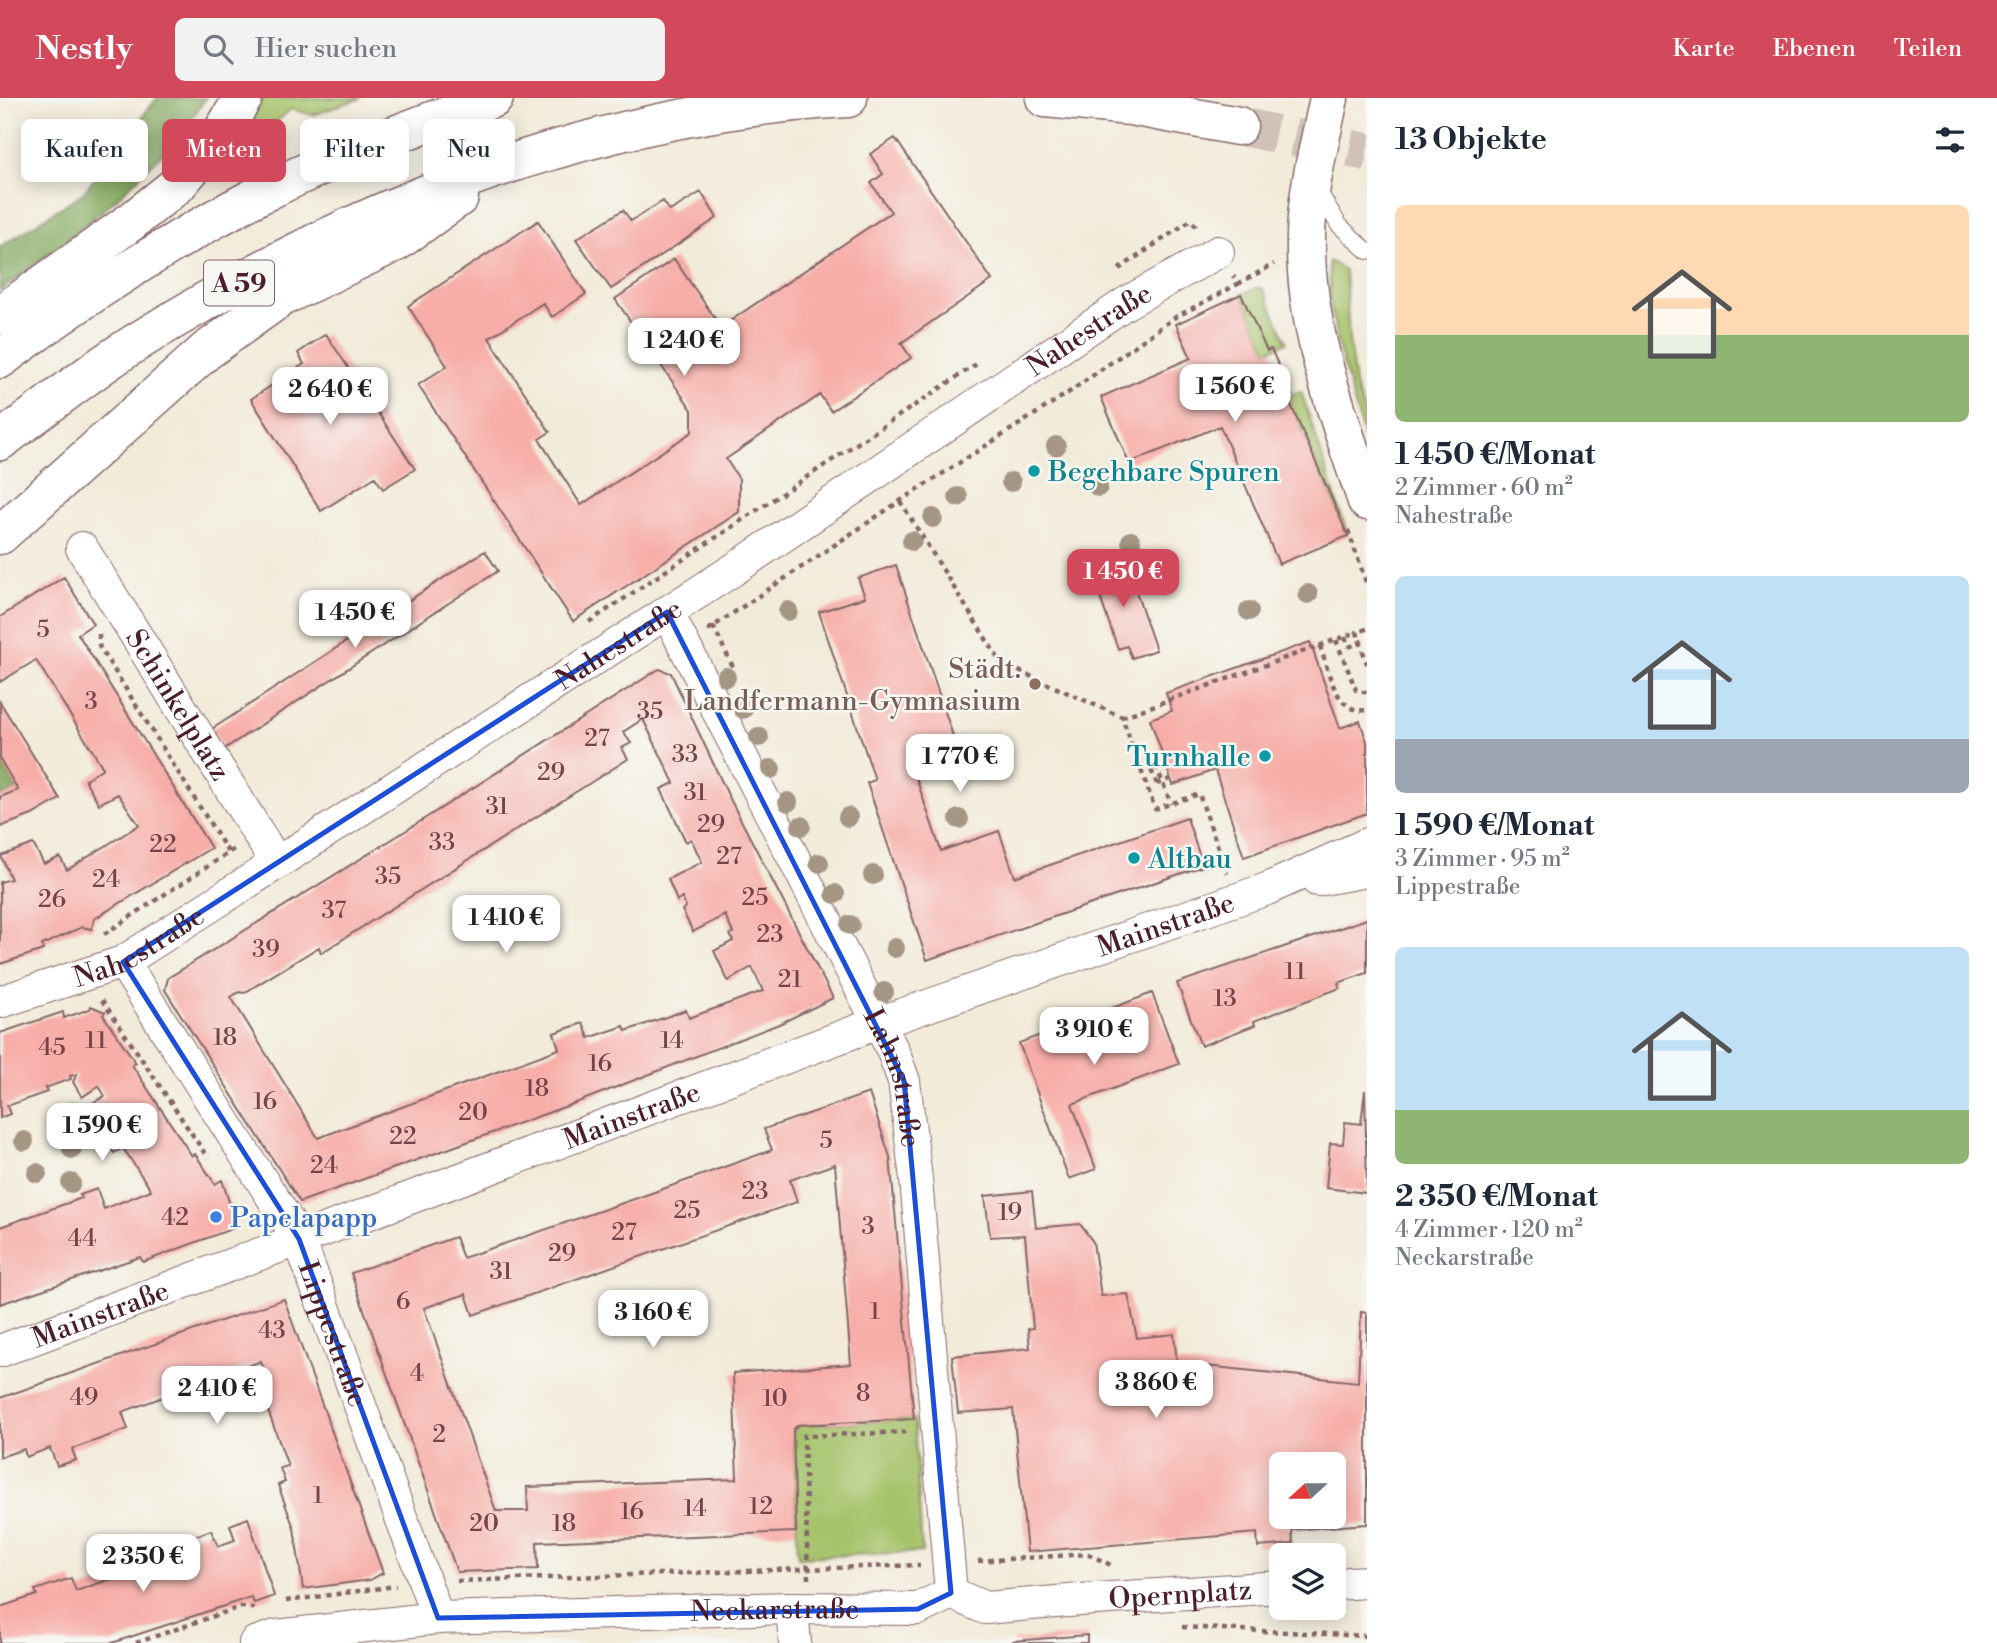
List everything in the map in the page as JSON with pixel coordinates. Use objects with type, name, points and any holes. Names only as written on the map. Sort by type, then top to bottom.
[{"type":"main road","points":[[0,315],[132,221],[177,185],[223,131],[243,98]]},
{"type":"main road","name":"A 59","points":[[0,359],[64,311],[111,281],[258,196],[384,138],[494,98]]},
{"type":"main road","name":"A 59","points":[[515,163],[614,134],[705,113],[793,101],[848,98]]},
{"type":"main road","points":[[1045,98],[1131,106],[1238,126]]},
{"type":"main road","points":[[1329,98],[1312,181],[1306,233],[1306,262],[1312,311],[1329,391],[1367,501]]},
{"type":"main road","name":"A 59","points":[[0,441],[112,359],[183,314],[325,237],[461,182]]},
{"type":"main road","points":[[0,535],[206,351],[281,297],[396,242],[480,182]]},
{"type":"street","name":"Nahestraße","points":[[0,1002],[122,962],[268,850],[667,612],[1126,303],[1218,252]]},
{"type":"street","name":"Schinkelplatz","points":[[82,548],[268,850]]},
{"type":"street","name":"Lahnstraße","points":[[667,612],[878,1023],[904,1081],[916,1179],[951,1593]]},
{"type":"street","name":"Mainstraße","points":[[0,1351],[878,1023],[1267,889],[1367,844]]},
{"type":"street","name":"Mainstraße","points":[[1267,889],[1367,871]]},
{"type":"street","name":"Lippestraße","points":[[122,962],[299,1239],[438,1618]]},
{"type":"street","points":[[1346,1583],[1367,1582]]},
{"type":"street","name":"Opernplatz","points":[[951,1593],[985,1608],[1269,1588]]},
{"type":"street","name":"Neckarstraße","points":[[255,1643],[275,1636],[438,1618],[792,1608],[918,1609],[951,1593]]},
{"type":"street","points":[[792,1608],[795,1643]]},
{"type":"lane","points":[[1312,181],[1339,225],[1367,251]]},
{"type":"path","points":[[1113,273],[1191,220],[1218,252]]},
{"type":"path","points":[[580,628],[985,358]]},
{"type":"path","points":[[900,501],[1001,663],[1122,717],[1367,629]]},
{"type":"path","points":[[1357,632],[1367,664]]},
{"type":"path","points":[[1345,637],[1349,646],[1367,639]]},
{"type":"path","points":[[1336,640],[1356,690],[1367,692]]},
{"type":"path","points":[[1320,646],[1342,702],[1352,708],[1367,710]]},
{"type":"path","points":[[1122,717],[1155,809],[1199,794],[1228,877]]},
{"type":"path","points":[[1171,779],[1157,784],[1149,765],[1155,762],[1171,804]]},
{"type":"path","points":[[98,938],[228,852],[268,850]]},
{"type":"path","points":[[808,1568],[804,1436],[936,1430]]},
{"type":"highlighted area","points":[[667,612],[904,1081],[951,1593],[918,1609],[438,1618],[299,1239],[123,962]]},
{"type":"green space","points":[[157,98],[206,98],[191,119],[162,119],[162,153],[148,168],[148,119],[141,119]]},
{"type":"green space","points":[[263,98],[361,98],[313,115],[291,109],[280,119],[249,119]]},
{"type":"green space","points":[[92,182],[134,182],[85,226],[0,291],[0,247],[83,193]]},
{"type":"green space","points":[[1329,261],[1345,270],[1349,342],[1355,384],[1367,423],[1367,448],[1338,345],[1330,303]]},
{"type":"green space","points":[[1263,289],[1287,342],[1267,351],[1241,294]]},
{"type":"green space","points":[[1301,391],[1348,536],[1287,396]]},
{"type":"green space","points":[[0,760],[18,790],[0,797]]},
{"type":"green space","points":[[914,1419],[922,1552],[798,1557],[793,1431],[798,1425]]},
{"type":"building","points":[[895,138],[992,280],[901,343],[911,358],[831,411],[820,395],[726,459],[739,479],[739,512],[573,621],[418,385],[447,366],[408,306],[538,221],[586,294],[552,317],[543,303],[489,338],[550,432],[539,439],[581,505],[692,432],[692,410],[615,299],[674,259],[721,327],[891,212],[871,183],[883,174],[870,154]]},
{"type":"building","points":[[701,192],[717,218],[611,289],[576,239],[623,210],[631,221],[663,201],[670,211]]},
{"type":"building","points":[[1241,294],[1267,351],[1271,349],[1292,395],[1287,396],[1348,536],[1279,564],[1220,426],[1129,463],[1101,397],[1191,358],[1176,324]]},
{"type":"building","points":[[326,334],[415,469],[383,489],[375,477],[321,511],[251,399],[304,364],[298,353]]},
{"type":"building","points":[[485,551],[498,571],[224,749],[212,729]]},
{"type":"building","points":[[1125,559],[1156,650],[1132,658],[1127,646],[1118,649],[1091,571]]},
{"type":"building","points":[[896,565],[959,754],[922,767],[917,754],[909,757],[941,851],[999,831],[1015,877],[1187,818],[1203,866],[927,960],[867,783],[875,780],[819,612],[865,597],[858,578]]},
{"type":"building","points":[[64,577],[93,624],[78,634],[211,848],[94,919],[92,929],[82,927],[42,945],[43,950],[0,964],[0,882],[11,879],[1,856],[33,844],[44,864],[60,857],[67,870],[139,825],[118,794],[99,804],[85,780],[103,768],[36,660],[0,682],[0,617]]},
{"type":"building","name":"Turnhalle","points":[[1310,642],[1340,728],[1360,721],[1367,742],[1367,813],[1244,857],[1215,770],[1173,785],[1150,719],[1172,711],[1166,693]]},
{"type":"building","points":[[659,669],[671,673],[728,795],[833,998],[779,1024],[578,1102],[300,1202],[165,990],[168,978]],"holes":[[[643,719],[674,783],[661,789],[686,842],[691,839],[702,862],[668,879],[677,901],[682,898],[686,907],[682,910],[693,932],[725,915],[733,933],[730,934],[733,941],[714,951],[728,981],[752,967],[763,991],[689,1018],[686,1010],[626,1031],[624,1026],[589,1038],[583,1023],[554,1033],[559,1049],[318,1138],[231,997],[239,992],[244,993],[319,947],[321,953],[628,759],[622,748],[631,743],[623,732]]]},
{"type":"building","points":[[0,702],[60,799],[32,815],[0,827],[0,797],[18,790],[0,759]]},
{"type":"building","points":[[1367,919],[1367,973],[1338,983],[1340,988],[1254,1021],[1255,1025],[1201,1046],[1177,983]]},
{"type":"building","points":[[1152,993],[1179,1064],[1072,1104],[1096,1169],[1069,1179],[1019,1043]]},
{"type":"building","points":[[91,1006],[105,1012],[103,1015],[136,1063],[132,1065],[192,1156],[195,1154],[215,1184],[222,1180],[237,1227],[143,1262],[140,1257],[0,1304],[0,1227],[82,1198],[80,1195],[97,1189],[104,1209],[151,1190],[123,1148],[114,1153],[102,1136],[112,1130],[94,1102],[105,1096],[99,1086],[82,1097],[73,1082],[77,1074],[70,1076],[71,1079],[45,1088],[47,1092],[7,1106],[10,1114],[0,1118],[0,1033],[63,1012],[64,1018],[90,1009]]},
{"type":"building","points":[[1365,1090],[1367,1193],[1326,1188],[1330,1143],[1343,1144],[1345,1122],[1361,1124]]},
{"type":"building","points":[[869,1093],[890,1157],[914,1419],[798,1425],[793,1430],[796,1532],[537,1542],[538,1569],[457,1572],[351,1273],[455,1237],[463,1258],[646,1195],[772,1150],[764,1129]],"holes":[[[835,1164],[851,1364],[733,1373],[737,1479],[527,1487],[528,1511],[496,1511],[424,1308],[466,1294],[473,1315],[797,1202],[790,1180]]]},
{"type":"building","points":[[1032,1191],[1036,1228],[1080,1224],[1093,1242],[1101,1296],[1128,1294],[1137,1338],[1174,1334],[1177,1363],[1358,1382],[1361,1312],[1367,1313],[1367,1524],[1346,1526],[1346,1452],[1269,1452],[1269,1530],[1292,1530],[1293,1543],[1269,1543],[1269,1546],[1258,1547],[1257,1533],[1027,1552],[1013,1409],[958,1413],[952,1356],[1030,1348],[1028,1329],[1033,1328],[1025,1235],[990,1237],[985,1196]]},
{"type":"building","points":[[284,1299],[383,1573],[370,1580],[303,1589],[294,1528],[278,1485],[285,1482],[280,1468],[288,1466],[257,1380],[266,1377],[261,1361],[122,1412],[128,1429],[72,1449],[76,1460],[57,1466],[50,1448],[26,1457],[24,1449],[0,1457],[0,1398]]},
{"type":"building","points":[[248,1518],[274,1596],[254,1603],[251,1597],[112,1643],[0,1643],[0,1607],[37,1595],[35,1590],[71,1578],[76,1591],[126,1574],[122,1563],[175,1544],[179,1555],[196,1549],[192,1537],[211,1530],[218,1546],[235,1540],[230,1525]]},
{"type":"building","points":[[1087,1635],[1087,1643],[1013,1643],[1013,1641]]},
{"type":"tunnel","points":[[1238,126],[1367,152]]},
{"type":"place","name":"Begehbare Spuren","points":[[1034,471]]},
{"type":"place","name":"Städt. Landfermann-Gymnasium","points":[[1035,684]]},
{"type":"place","name":"Turnhalle","points":[[1265,756]]},
{"type":"place","name":"Altbau","points":[[1134,858]]},
{"type":"place","name":"Papelapapp","points":[[216,1217]]}]
